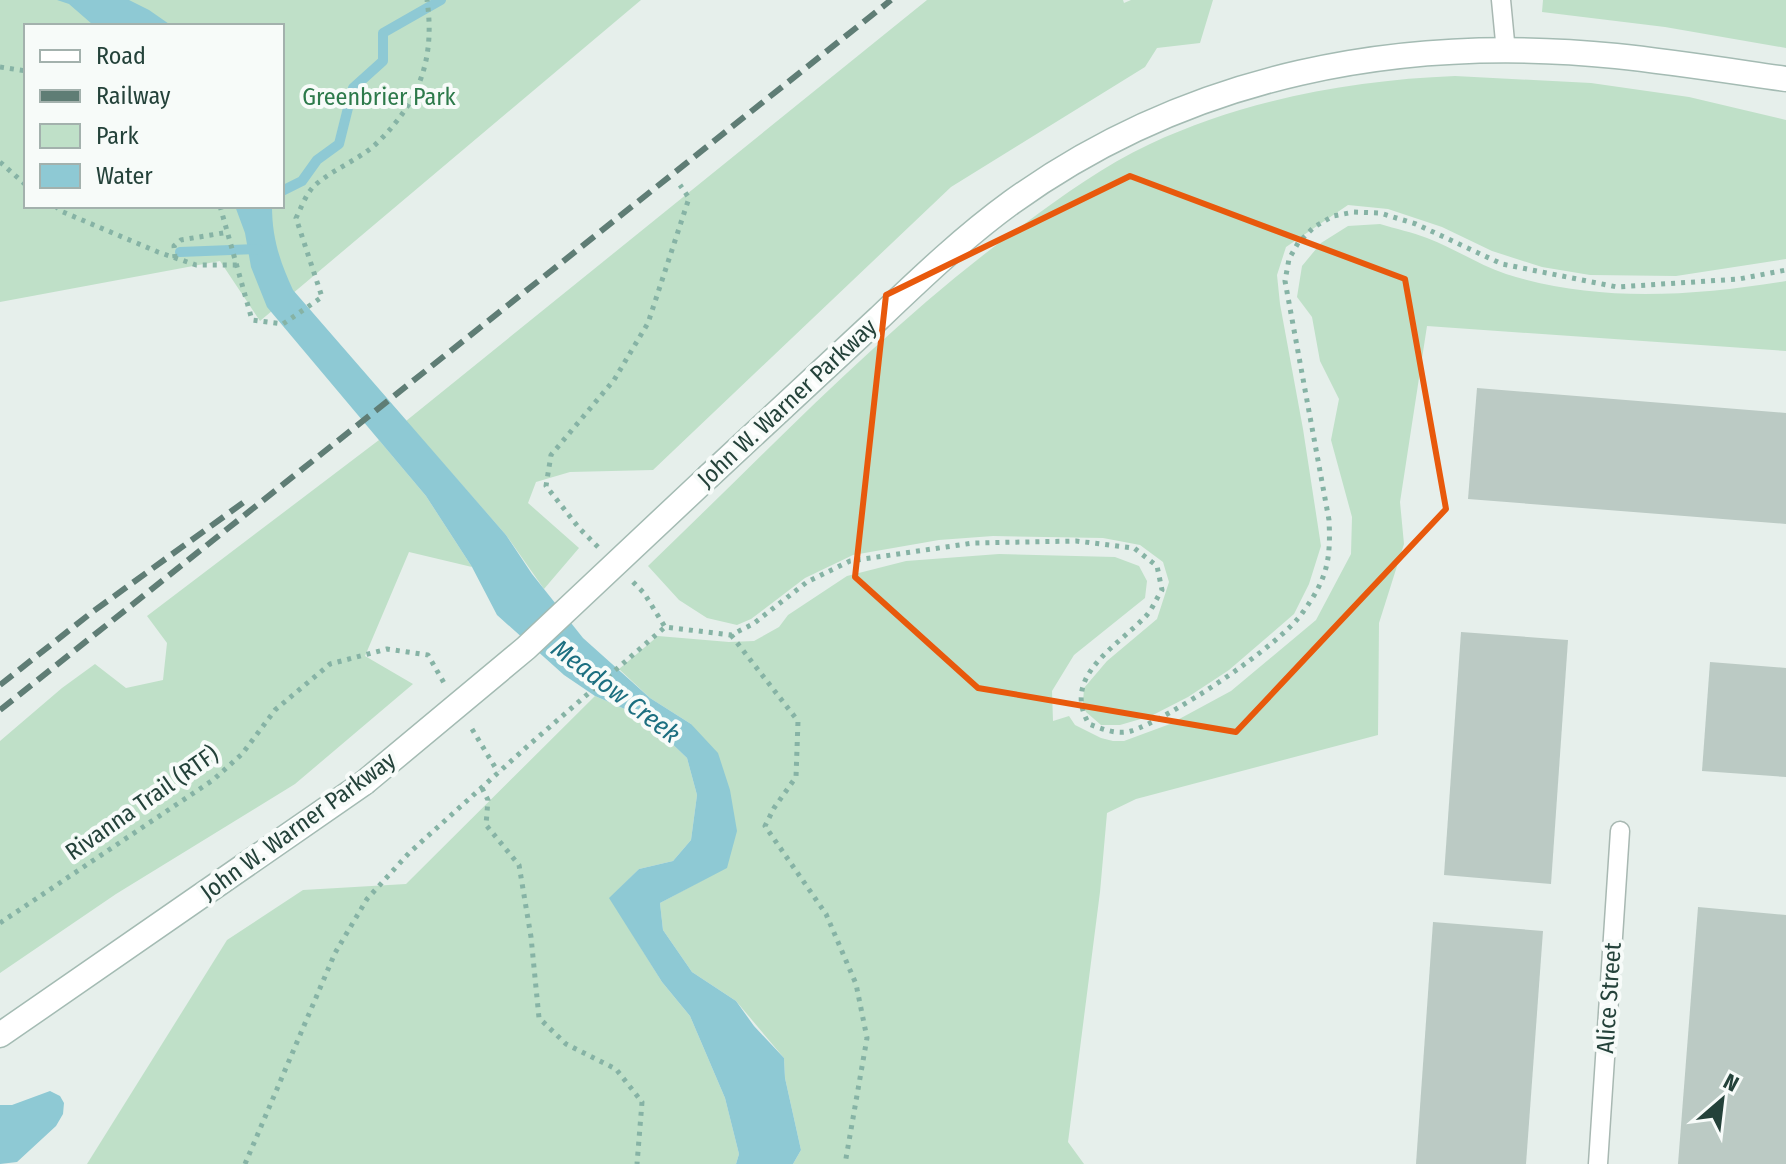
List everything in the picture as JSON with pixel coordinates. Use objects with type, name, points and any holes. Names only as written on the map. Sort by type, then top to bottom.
[{"type":"main road","name":"John W. Warner Parkway","points":[[0,1035],[364,783],[526,648],[970,236],[1013,202],[1112,143],[1196,104],[1251,84],[1311,69],[1381,58],[1454,52],[1615,56],[1786,79]]},
{"type":"main road","name":"John W. Warner Parkway","points":[[1690,66],[1786,88]]},
{"type":"lane","points":[[1501,0],[1506,52]]},
{"type":"lane","name":"Alice Street","points":[[1598,1164],[1620,831]]},
{"type":"path","points":[[221,208],[252,320],[283,324],[322,297],[296,218],[312,188],[380,141],[417,92],[427,62],[430,22],[427,0]]},
{"type":"path","points":[[0,67],[24,71]]},
{"type":"path","points":[[0,162],[24,183]]},
{"type":"path","points":[[601,550],[546,486],[551,455],[614,380],[648,323],[689,198],[680,185]]},
{"type":"path","points":[[58,208],[196,265],[238,265]]},
{"type":"path","points":[[245,1164],[335,953],[367,899],[409,853],[665,627],[731,635],[753,624],[807,582],[850,561],[973,543],[1076,541],[1134,548],[1157,566],[1162,590],[1147,615],[1111,646],[1081,685],[1080,709],[1089,724],[1109,731],[1129,732],[1175,709],[1275,641],[1302,615],[1318,588],[1331,554],[1329,520],[1285,281],[1293,251],[1314,227],[1333,216],[1354,212],[1380,213],[1416,224],[1502,264],[1617,287],[1739,279],[1786,270]]},
{"type":"path","points":[[175,258],[174,246],[181,240],[229,232]]},
{"type":"path","points":[[623,572],[644,593],[665,627]]},
{"type":"path","points":[[731,635],[798,721],[796,777],[765,826],[826,914],[856,984],[867,1038],[845,1164]]},
{"type":"path","name":"Rivanna Trail (RTF)","points":[[0,923],[213,780],[242,754],[275,710],[330,664],[387,649],[428,655],[451,694]]},
{"type":"path","points":[[467,720],[498,772]]},
{"type":"path","points":[[482,788],[488,800],[486,825],[519,865],[531,937],[539,1018],[566,1044],[616,1069],[642,1102],[637,1164]]},
{"type":"highlighted area","points":[[1130,176],[1405,279],[1446,509],[1236,732],[978,688],[855,577],[886,295]]},
{"type":"green space","name":"Greenbrier Park","points":[[0,0],[641,0],[260,321],[220,261],[0,302]]},
{"type":"green space","points":[[927,0],[1123,0],[1124,3],[1131,0],[1213,0],[1200,43],[1157,48],[1145,67],[951,187],[653,470],[570,472],[536,482],[528,503],[579,548],[544,589],[506,535],[406,421]]},
{"type":"green space","points":[[1543,0],[1786,0],[1786,48],[1665,27],[1542,12]]},
{"type":"green space","points":[[1455,76],[1591,83],[1689,97],[1786,120],[1786,259],[1676,276],[1590,275],[1542,267],[1492,251],[1442,227],[1388,209],[1348,205],[1286,247],[1277,275],[1280,304],[1321,546],[1309,584],[1294,614],[1229,670],[1188,697],[1151,716],[1120,725],[1101,725],[1086,712],[1083,703],[1084,688],[1107,661],[1157,619],[1169,582],[1163,562],[1140,545],[1103,538],[993,536],[939,540],[853,555],[805,578],[751,619],[737,625],[707,618],[679,600],[648,566],[830,389],[924,304],[1023,225],[1101,171],[1150,144],[1223,115],[1261,104],[1377,82]]},
{"type":"green space","points":[[1380,224],[1427,238],[1506,274],[1575,289],[1610,293],[1681,293],[1786,281],[1786,351],[1427,326],[1400,502],[1404,544],[1379,623],[1378,735],[1136,799],[1107,813],[1068,1142],[1084,1164],[793,1164],[801,1150],[785,1078],[784,1058],[736,1001],[692,972],[663,930],[660,903],[727,867],[691,724],[650,698],[619,669],[658,636],[754,641],[779,627],[788,615],[847,576],[906,561],[999,554],[1115,557],[1139,566],[1147,581],[1145,598],[1074,655],[1052,691],[1053,721],[1069,716],[1075,725],[1101,738],[1124,741],[1170,724],[1231,691],[1316,620],[1351,554],[1352,517],[1331,440],[1339,399],[1320,361],[1312,317],[1297,297],[1302,266],[1321,243],[1348,226]]},
{"type":"green space","points":[[379,440],[426,496],[472,567],[409,552],[365,656],[413,684],[295,784],[116,894],[0,973],[0,741],[95,664],[126,688],[163,680],[167,643],[147,616]]},
{"type":"green space","points":[[595,696],[627,710],[664,736],[687,758],[697,795],[691,840],[673,861],[639,869],[610,898],[662,982],[690,1016],[725,1098],[739,1154],[736,1164],[87,1164],[227,940],[303,890],[406,884]]},
{"type":"water","points":[[57,0],[129,0],[169,24],[92,24],[69,4]]},
{"type":"water","name":"Meadow Creek","points":[[236,208],[272,208],[278,250],[293,290],[506,535],[532,574],[583,638],[650,698],[691,724],[718,753],[730,790],[737,831],[727,868],[660,903],[663,930],[692,972],[736,1001],[784,1058],[785,1078],[801,1150],[793,1164],[736,1164],[739,1154],[725,1098],[690,1016],[662,982],[609,898],[639,869],[673,861],[691,840],[697,795],[687,758],[664,736],[627,710],[595,696],[564,675],[497,615],[472,567],[426,496],[267,307],[251,267],[245,233]]},
{"type":"water","points":[[50,1091],[60,1096],[64,1103],[63,1114],[56,1126],[17,1162],[0,1164],[0,1105],[12,1105]]},
{"type":"building","points":[[1477,388],[1786,413],[1786,524],[1468,499]]},
{"type":"building","points":[[1461,632],[1568,640],[1551,884],[1444,875]]},
{"type":"building","points":[[1710,662],[1786,668],[1786,777],[1702,771]]},
{"type":"building","points":[[1698,907],[1786,915],[1786,1164],[1678,1164]]},
{"type":"building","points":[[1433,922],[1543,931],[1526,1164],[1416,1164]]},
{"type":"waterway","points":[[284,190],[302,181],[317,160],[339,144],[353,88],[383,61],[383,33],[441,0]]},
{"type":"waterway","points":[[180,252],[258,249]]},
{"type":"railway","points":[[0,710],[891,0]]},
{"type":"railway","points":[[0,685],[91,613],[244,502]]}]
